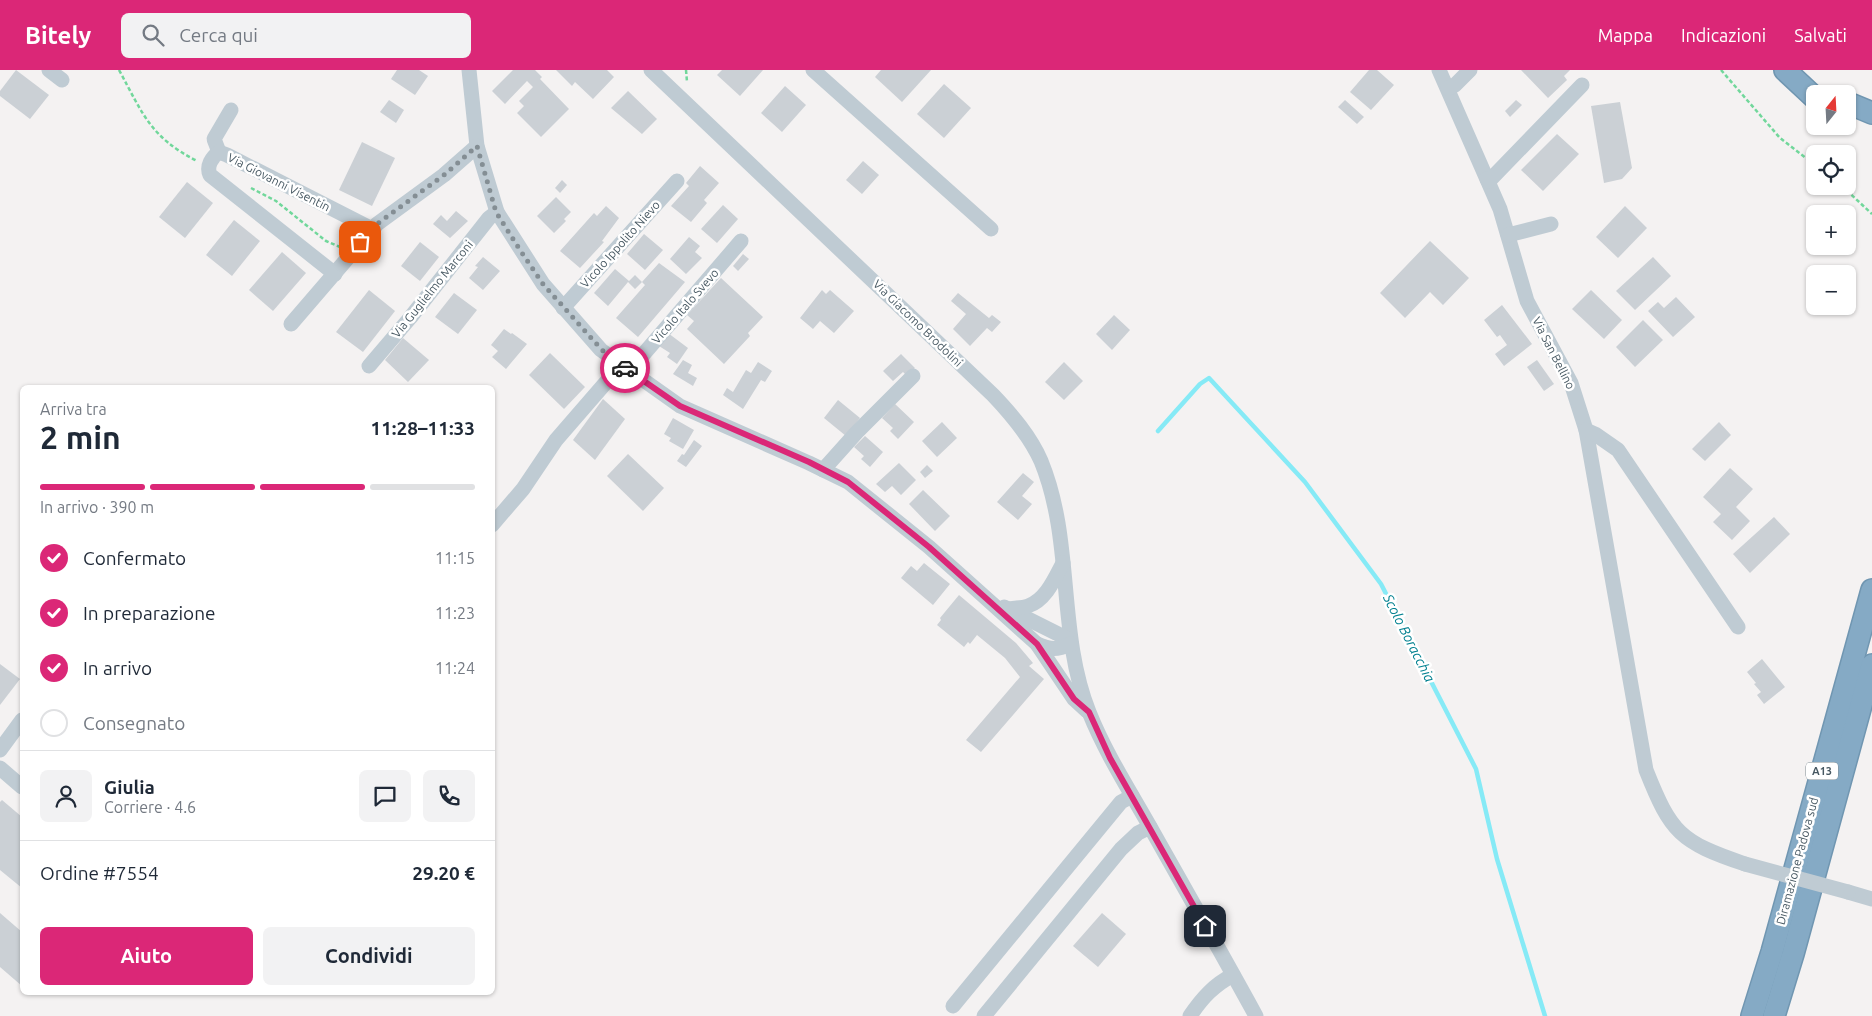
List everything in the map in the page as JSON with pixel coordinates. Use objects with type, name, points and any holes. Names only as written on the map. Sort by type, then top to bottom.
[{"type":"highway","points":[[1785,70],[1806,90]]},
{"type":"highway","points":[[1797,70],[1818,85]]},
{"type":"highway","points":[[1856,109],[1871,120]]},
{"type":"highway","points":[[1856,117],[1871,120]]},
{"type":"highway","name":"Diramazione Padova sud","points":[[1752,1016],[1772,952],[1872,590]]},
{"type":"highway","name":"Diramazione Padova sud","points":[[1774,1016],[1872,665]]},
{"type":"highway","points":[[1835,802],[1872,703]]},
{"type":"street","points":[[49,70],[62,80]]},
{"type":"street","points":[[469,70],[477,146],[496,212],[543,284],[602,350],[680,406],[848,482],[929,547],[1037,644],[1074,699],[1089,712]]},
{"type":"street","points":[[813,70],[991,229]]},
{"type":"street","name":"Via San Bellino","points":[[1439,70],[1500,209],[1527,301],[1571,383],[1586,430],[1646,770],[1660,805],[1673,826],[1693,844],[1745,864],[1872,899]]},
{"type":"street","points":[[1448,88],[1455,85],[1470,70]]},
{"type":"street","name":"Via Giacomo Brodolini","points":[[656,72],[1014,417],[1032,443],[1056,505],[1070,642]]},
{"type":"street","points":[[1487,179],[1489,181],[1582,85]]},
{"type":"street","points":[[219,152],[214,139],[232,110]]},
{"type":"street","points":[[291,324],[372,229],[444,175],[477,146]]},
{"type":"street","name":"Via Giovanni Visentin","points":[[335,274],[210,175],[208,167],[214,155],[219,152],[372,229]]},
{"type":"street","name":"Vicolo Ippolito Nievo","points":[[563,308],[677,181]]},
{"type":"street","name":"Via Guglielmo Marconi","points":[[369,366],[410,318],[488,218],[496,212]]},
{"type":"street","points":[[1508,235],[1551,224]]},
{"type":"street","name":"Vicolo Italo Svevo","points":[[495,520],[522,489],[556,440],[625,368],[741,241]]},
{"type":"street","points":[[823,470],[857,432],[913,376]]},
{"type":"street","points":[[1586,430],[1618,450],[1738,627]]},
{"type":"street","points":[[1008,609],[1030,606],[1052,586],[1063,563]]},
{"type":"street","points":[[990,602],[1008,609],[1070,642]]},
{"type":"street","points":[[1037,644],[1051,650],[1060,649],[1070,642]]},
{"type":"street","points":[[1070,642],[1078,680],[1089,712],[1110,758],[1256,1016]]},
{"type":"street","points":[[0,750],[20,723]]},
{"type":"street","points":[[0,768],[20,785]]},
{"type":"street","points":[[953,1006],[1121,802],[1132,796]]},
{"type":"street","points":[[984,1016],[1121,849],[1138,833],[1150,827]]},
{"type":"street","points":[[1190,1016],[1204,995],[1220,982],[1233,975]]},
{"type":"path","points":[[120,70],[145,119],[159,136],[183,154]]},
{"type":"path","points":[[1721,70],[1780,138],[1806,158]]},
{"type":"path","points":[[250,188],[276,201],[326,241],[344,248]]},
{"type":"path","points":[[1852,195],[1872,214]]},
{"type":"building","points":[[16,70],[49,95],[30,119],[0,96],[0,91]]},
{"type":"building","points":[[397,70],[419,70],[428,76],[415,95],[391,79]]},
{"type":"building","points":[[513,70],[535,70],[542,77],[540,79],[569,109],[541,137],[517,113],[524,106],[519,101],[533,87],[527,81],[505,104],[492,91]]},
{"type":"building","points":[[556,70],[607,70],[614,77],[593,99],[575,82],[572,86]]},
{"type":"building","points":[[722,70],[763,70],[740,96],[717,75]]},
{"type":"building","points":[[881,70],[931,70],[902,102],[875,77]]},
{"type":"building","points":[[1369,70],[1377,70],[1394,85],[1371,110],[1350,92]]},
{"type":"building","points":[[1521,70],[1570,70],[1564,76],[1567,80],[1548,98]]},
{"type":"building","points":[[944,84],[971,108],[944,138],[917,114]]},
{"type":"building","points":[[785,86],[806,105],[782,132],[761,113]]},
{"type":"building","points":[[628,91],[657,119],[642,134],[611,108]]},
{"type":"building","points":[[389,100],[404,110],[396,123],[380,112]]},
{"type":"building","points":[[1345,100],[1364,117],[1357,124],[1338,107]]},
{"type":"building","points":[[1516,100],[1522,105],[1510,117],[1505,111]]},
{"type":"building","points":[[1620,102],[1632,168],[1622,179],[1604,183],[1591,106]]},
{"type":"building","points":[[1557,134],[1579,154],[1543,191],[1521,170]]},
{"type":"building","points":[[362,142],[395,158],[372,206],[339,190]]},
{"type":"building","points":[[863,161],[879,175],[862,194],[846,180]]},
{"type":"building","points":[[700,166],[719,183],[704,200],[707,203],[691,222],[671,206],[689,186],[686,183]]},
{"type":"building","points":[[562,180],[567,185],[560,193],[555,188]]},
{"type":"building","points":[[187,182],[213,203],[185,238],[159,217]]},
{"type":"building","points":[[556,197],[571,212],[564,219],[566,221],[554,233],[537,216]]},
{"type":"building","points":[[723,205],[738,219],[717,243],[701,229]]},
{"type":"building","points":[[606,206],[619,218],[602,241],[604,242],[580,268],[560,251],[594,213],[597,216]]},
{"type":"building","points":[[1625,206],[1647,228],[1618,258],[1596,237]]},
{"type":"building","points":[[456,211],[468,221],[450,238],[433,224],[441,215],[447,221]]},
{"type":"building","points":[[234,220],[260,241],[232,276],[206,255]]},
{"type":"building","points":[[644,234],[663,250],[645,270],[627,254]]},
{"type":"building","points":[[689,237],[700,246],[695,252],[702,258],[686,274],[670,259]]},
{"type":"building","points":[[1430,241],[1469,278],[1443,305],[1430,292],[1405,318],[1380,293]]},
{"type":"building","points":[[420,242],[439,257],[420,281],[401,266]]},
{"type":"building","points":[[282,252],[306,273],[273,311],[249,290]]},
{"type":"building","points":[[743,254],[749,259],[738,271],[733,266]]},
{"type":"building","points":[[483,257],[500,271],[483,290],[469,278],[478,267],[475,266]]},
{"type":"building","points":[[1653,257],[1671,276],[1635,310],[1616,291]]},
{"type":"building","points":[[659,263],[685,282],[638,337],[616,318],[645,285],[642,282]]},
{"type":"building","points":[[615,269],[629,281],[635,275],[642,282],[635,289],[628,282],[608,306],[594,293]]},
{"type":"building","points":[[721,278],[763,317],[748,333],[750,336],[724,364],[687,329],[694,321],[687,315]]},
{"type":"building","points":[[369,290],[395,311],[363,352],[336,332]]},
{"type":"building","points":[[822,290],[826,294],[830,290],[854,311],[834,333],[820,321],[813,329],[800,318]]},
{"type":"building","points":[[1591,290],[1622,320],[1604,339],[1572,309]]},
{"type":"building","points":[[454,293],[477,310],[458,334],[435,317]]},
{"type":"building","points":[[958,293],[989,318],[992,315],[1001,322],[992,332],[987,328],[970,346],[953,329],[966,314],[951,301]]},
{"type":"building","points":[[1676,297],[1695,317],[1673,337],[1648,311],[1658,302],[1664,308]]},
{"type":"building","points":[[1502,305],[1532,344],[1504,366],[1495,354],[1507,345],[1500,335],[1497,337],[1484,320]]},
{"type":"building","points":[[1114,315],[1130,330],[1112,350],[1096,334]]},
{"type":"building","points":[[1643,320],[1663,340],[1635,367],[1616,347]]},
{"type":"building","points":[[504,329],[527,344],[506,369],[492,357],[498,351],[491,345]]},
{"type":"building","points":[[668,333],[688,348],[677,364],[667,357],[670,353],[659,346]]},
{"type":"building","points":[[403,338],[429,360],[408,382],[385,360]]},
{"type":"building","points":[[550,353],[585,387],[564,409],[529,375]]},
{"type":"building","points":[[901,354],[915,368],[907,376],[903,372],[893,381],[883,371]]},
{"type":"building","points":[[683,360],[692,365],[688,373],[697,378],[693,386],[673,374]]},
{"type":"building","points":[[1537,360],[1554,384],[1544,391],[1527,367]]},
{"type":"building","points":[[758,362],[772,371],[765,382],[761,380],[743,409],[723,395],[727,388],[733,392],[746,370],[751,373]]},
{"type":"building","points":[[1064,362],[1083,381],[1064,400],[1045,382]]},
{"type":"building","points":[[603,399],[625,419],[595,460],[573,440]]},
{"type":"building","points":[[838,400],[860,418],[846,436],[824,418]]},
{"type":"building","points":[[895,404],[914,422],[898,439],[890,431],[893,428],[882,418]]},
{"type":"building","points":[[673,418],[694,430],[683,449],[669,441],[671,438],[664,434]]},
{"type":"building","points":[[942,422],[957,438],[937,457],[922,441]]},
{"type":"building","points":[[1719,422],[1731,435],[1705,461],[1692,449]]},
{"type":"building","points":[[865,436],[883,452],[870,467],[861,459],[864,456],[854,447]]},
{"type":"building","points":[[694,440],[702,446],[686,467],[677,461],[682,454],[684,455]]},
{"type":"building","points":[[628,454],[664,488],[643,511],[607,476]]},
{"type":"building","points":[[899,463],[916,480],[901,495],[892,486],[885,492],[876,484]]},
{"type":"building","points":[[927,465],[933,471],[925,478],[920,472]]},
{"type":"building","points":[[1730,468],[1753,489],[1736,507],[1750,521],[1732,540],[1713,522],[1721,514],[1703,497]]},
{"type":"building","points":[[1023,473],[1034,482],[1022,496],[1032,504],[1018,520],[997,502]]},
{"type":"building","points":[[923,490],[950,516],[935,531],[909,504]]},
{"type":"building","points":[[1774,517],[1790,534],[1750,573],[1733,554]]},
{"type":"building","points":[[924,563],[950,584],[933,605],[901,578],[911,566],[917,571]]},
{"type":"building","points":[[959,595],[1016,643],[1033,663],[1029,666],[1044,679],[981,752],[966,740],[1020,677],[1005,658],[977,635],[970,644],[968,642],[964,647],[937,625],[941,620],[940,618]]},
{"type":"building","points":[[1762,659],[1785,687],[1764,704],[1757,695],[1761,692],[1747,672]]},
{"type":"building","points":[[0,664],[20,679],[0,705]]},
{"type":"building","points":[[2,800],[20,815],[20,886],[0,870],[0,802]]},
{"type":"building","points":[[0,913],[20,930],[20,984],[0,967]]},
{"type":"building","points":[[1102,913],[1126,934],[1098,967],[1073,946]]},
{"type":"waterway","name":"Scolo Boracchia","points":[[1158,431],[1200,384],[1209,378],[1305,482],[1381,584],[1476,769],[1497,859],[1545,1016]]},
{"type":"way so far","points":[[360,242],[377,224],[444,175],[477,146],[496,212],[520,250],[543,284],[602,350],[625,368]]},
{"type":"route","points":[[625,368],[680,406],[809,462],[848,482],[929,547],[1037,644],[1074,699],[1089,712],[1110,758],[1205,926]]}]
